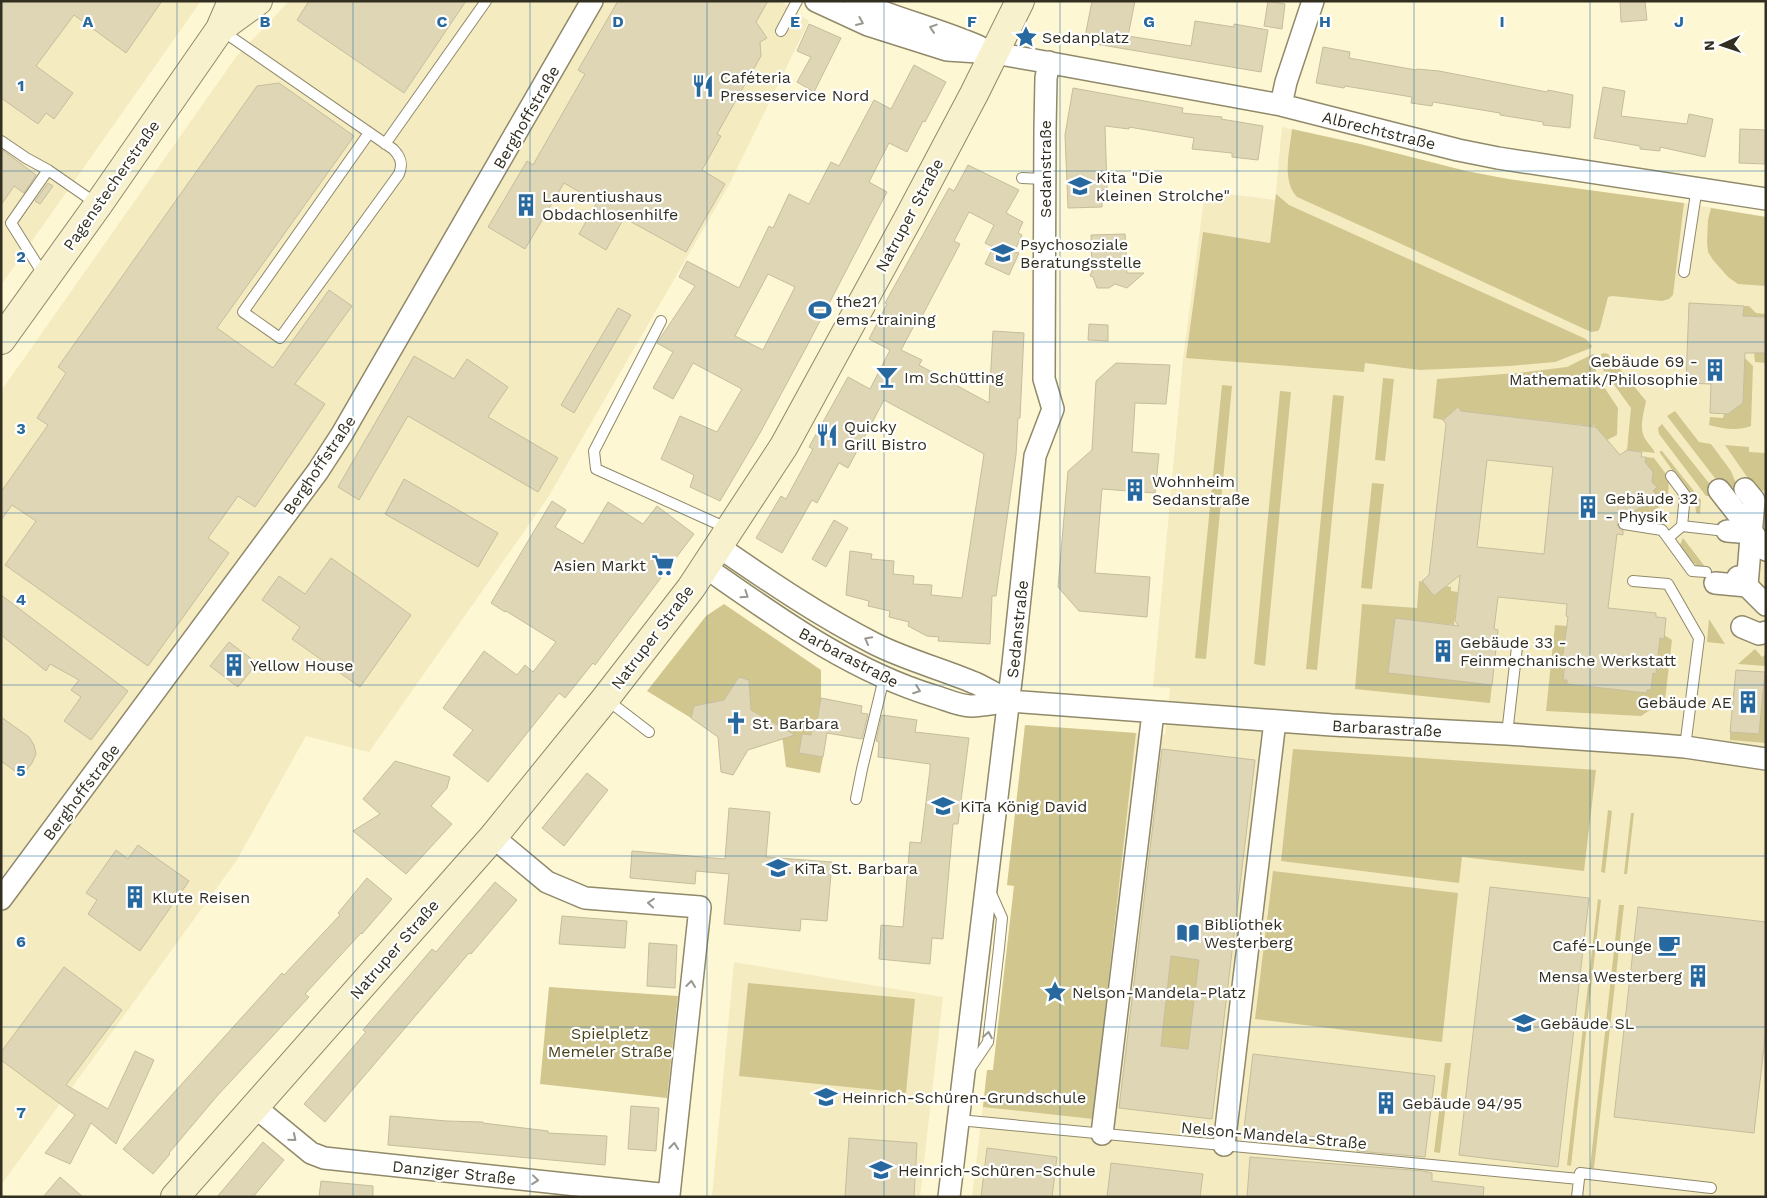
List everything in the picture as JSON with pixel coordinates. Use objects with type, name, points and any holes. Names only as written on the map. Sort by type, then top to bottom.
[{"type":"street","name":"Pagenstecherstraße","points":[[1,340],[98,205],[220,29],[232,1]]},
{"type":"street","name":"Pagenstecherstraße","points":[[220,29],[258,1]]},
{"type":"street","name":"Berghoffstraße","points":[[1,899],[318,471],[347,426],[592,1]]},
{"type":"street","points":[[816,1],[868,25],[947,50],[994,53]]},
{"type":"street","points":[[855,1],[954,35],[994,53]]},
{"type":"street","name":"Natruper Straße","points":[[175,1197],[493,837],[606,699],[718,548],[784,446],[909,217],[1020,1]]},
{"type":"street","points":[[1281,105],[1297,47],[1313,1]]},
{"type":"street","name":"Albrechtstraße","points":[[994,53],[1281,105],[1458,150],[1498,158],[1766,199]]},
{"type":"street","name":"Sedanstraße","points":[[949,1197],[1008,702],[1035,456],[1053,410],[1044,379],[1046,78],[1049,62]]},
{"type":"street","points":[[1745,489],[1754,500],[1747,586]]},
{"type":"street","points":[[1719,490],[1766,550]]},
{"type":"street","points":[[1722,530],[1752,533]]},
{"type":"street","name":"Barbarastraße","points":[[718,548],[816,642],[884,678],[919,692],[970,706],[1008,702],[1275,721],[1507,734],[1685,747],[1766,759]]},
{"type":"street","name":"Barbarastraße","points":[[718,548],[800,602],[877,645],[921,664],[975,683],[1008,702]]},
{"type":"street","points":[[1713,576],[1737,576],[1766,606]]},
{"type":"street","points":[[1742,627],[1759,634],[1766,632]]},
{"type":"street","points":[[1102,1134],[1153,713]]},
{"type":"street","points":[[1224,1145],[1275,721]]},
{"type":"street","name":"Danziger Straße","points":[[255,1107],[312,1154],[324,1158],[669,1195],[700,907],[585,898],[547,882],[493,837]]},
{"type":"lane","points":[[385,144],[486,1]]},
{"type":"lane","points":[[780,31],[796,1]]},
{"type":"lane","points":[[220,29],[385,144],[399,154],[402,164],[399,174],[280,338],[243,312],[369,133]]},
{"type":"lane","points":[[1,141],[48,170],[98,205]]},
{"type":"lane","points":[[46,278],[10,223],[48,170]]},
{"type":"lane","points":[[1022,178],[1045,179]]},
{"type":"lane","points":[[1684,272],[1697,187]]},
{"type":"lane","points":[[661,321],[594,451],[596,469],[718,548]]},
{"type":"lane","points":[[1668,538],[1682,526],[1685,495],[1672,476]]},
{"type":"lane","points":[[1624,524],[1662,530],[1692,571],[1713,576]]},
{"type":"lane","points":[[1682,526],[1722,530]]},
{"type":"lane","points":[[1633,581],[1668,584],[1699,638],[1685,747]]},
{"type":"lane","points":[[1507,734],[1517,647]]},
{"type":"lane","points":[[856,798],[884,678]]},
{"type":"lane","points":[[606,699],[649,732]]},
{"type":"lane","name":"Nelson-Mandela-Straße","points":[[959,1120],[1711,1188]]},
{"type":"lane","points":[[1580,1176],[1581,1196]]},
{"type":"shaded area","points":[[1,1],[201,1],[1,285]]},
{"type":"shaded area","points":[[289,1],[780,1],[809,21],[730,183],[547,499],[369,752],[306,736],[237,860],[1,1185],[1,391],[236,57]]},
{"type":"shaded area","points":[[1282,127],[1360,144],[1466,171],[1508,179],[1684,203],[1766,217],[1766,1197],[972,1197],[987,1070],[993,1070],[1014,886],[1007,885],[1025,725],[1165,735],[1170,688],[1153,687],[1183,359],[1205,191],[1275,200]]},
{"type":"shaded area","name":"Heinrich-Schüren-Grundschule","points":[[734,962],[943,997],[920,1197],[712,1197]]},
{"type":"green space","points":[[1292,129],[1466,171],[1508,179],[1684,203],[1673,295],[1669,299],[1662,301],[1608,297],[1600,328],[1598,331],[1591,332],[1297,197],[1292,190],[1288,174],[1288,155]]},
{"type":"green space","points":[[1276,194],[1289,205],[1586,339],[1592,346],[1555,362],[1420,370],[1365,363],[1364,372],[1186,358],[1203,232],[1270,243]]},
{"type":"green space","points":[[1711,208],[1766,217],[1766,286],[1738,284],[1728,277],[1713,260],[1708,252],[1707,242],[1708,220]]},
{"type":"green space","points":[[1744,306],[1749,306],[1756,313],[1766,314],[1766,317],[1743,316]]},
{"type":"green space","points":[[1754,353],[1766,353],[1766,363],[1755,362]]},
{"type":"green space","points":[[1593,354],[1595,355],[1596,375],[1618,408],[1617,435],[1607,440],[1594,425],[1588,430],[1583,429],[1583,425],[1471,412],[1465,416],[1458,407],[1443,420],[1433,418],[1437,379],[1567,367]]},
{"type":"green space","points":[[1601,354],[1608,354],[1646,401],[1642,431],[1655,453],[1627,450],[1631,408],[1602,368]]},
{"type":"green space","points":[[1745,358],[1753,366],[1751,426],[1741,429],[1730,429],[1709,425],[1710,417],[1723,418],[1724,414],[1729,414],[1729,410],[1743,403]]},
{"type":"green space","points":[[1383,378],[1394,379],[1385,461],[1375,460]]},
{"type":"green space","points":[[1222,385],[1232,386],[1206,659],[1195,658]]},
{"type":"green space","points":[[1280,391],[1291,392],[1265,666],[1254,664]]},
{"type":"green space","points":[[1333,395],[1344,396],[1317,670],[1306,669]]},
{"type":"green space","points":[[1675,411],[1699,442],[1711,444],[1731,471],[1738,488],[1721,486],[1667,416]]},
{"type":"green space","points":[[1662,424],[1716,492],[1713,496],[1706,496],[1659,434],[1658,428]]},
{"type":"green space","points":[[1725,445],[1749,447],[1749,452],[1766,453],[1765,491],[1756,490]]},
{"type":"green space","points":[[1660,451],[1662,451],[1701,500],[1700,514],[1696,513],[1695,502]]},
{"type":"green space","points":[[1646,457],[1654,458],[1669,478],[1668,497],[1664,503],[1646,517],[1631,514],[1626,506],[1642,508],[1657,495],[1653,491],[1657,487],[1652,482],[1653,472],[1645,462]]},
{"type":"green space","points":[[1372,483],[1384,484],[1372,589],[1361,588]]},
{"type":"green space","points":[[1683,538],[1706,568],[1699,568],[1682,551],[1679,547]]},
{"type":"green space","points":[[1419,581],[1451,587],[1451,591],[1458,592],[1454,625],[1395,618],[1388,672],[1492,685],[1490,703],[1355,689],[1362,604],[1417,608]]},
{"type":"green space","points":[[724,604],[821,670],[821,698],[816,727],[812,726],[811,735],[802,734],[799,753],[823,757],[820,773],[786,767],[781,727],[751,710],[749,680],[739,677],[724,700],[694,706],[691,718],[647,691],[706,616]]},
{"type":"green space","points":[[1709,619],[1725,644],[1707,642]]},
{"type":"green space","points":[[1555,625],[1567,626],[1562,662],[1567,663],[1566,667],[1564,667],[1563,680],[1567,680],[1567,684],[1647,693],[1647,690],[1651,690],[1652,673],[1656,673],[1660,638],[1664,639],[1664,635],[1672,640],[1665,700],[1641,716],[1546,711]]},
{"type":"green space","points":[[1755,649],[1762,657],[1766,654],[1766,666],[1738,664]]},
{"type":"green space","points":[[1765,672],[1766,743],[1730,740],[1730,732],[1759,734]]},
{"type":"green space","name":"Nelson-Mandela-Platz","points":[[1025,725],[1136,733],[1093,1119],[983,1107],[987,1070],[993,1070],[1014,886],[1007,885]]},
{"type":"green space","points":[[1293,749],[1596,770],[1584,871],[1462,857],[1459,883],[1281,861]]},
{"type":"green space","points":[[1608,810],[1612,811],[1605,873],[1601,872]]},
{"type":"green space","points":[[1631,813],[1634,813],[1627,874],[1624,874]]},
{"type":"green space","points":[[1273,871],[1458,893],[1442,1042],[1255,1019]]},
{"type":"green space","points":[[1598,899],[1601,900],[1571,1166],[1567,1165]]},
{"type":"green space","points":[[1619,905],[1624,905],[1594,1168],[1590,1168]]},
{"type":"green space","points":[[1171,956],[1199,960],[1188,1049],[1161,1046]]},
{"type":"green space","points":[[748,983],[915,999],[906,1093],[739,1076]]},
{"type":"green space","name":"Spielpletz Memeler Straße","points":[[549,987],[678,996],[667,1098],[540,1084]]},
{"type":"green space","points":[[1445,1063],[1451,1063],[1440,1153],[1434,1152]]},
{"type":"building","points":[[1,1],[162,1],[126,53],[74,15],[36,66],[73,93],[54,119],[46,113],[38,124],[1,98]]},
{"type":"building","points":[[309,1],[466,1],[404,93],[297,20]]},
{"type":"building","points":[[618,1],[768,1],[756,22],[767,38],[760,42],[761,56],[717,134],[721,136],[702,170],[725,184],[686,252],[624,218],[606,250],[579,234],[597,202],[564,183],[525,249],[488,227],[527,161],[533,165],[585,74],[578,70]]},
{"type":"building","points":[[1092,1],[1135,1],[1128,36],[1191,46],[1195,21],[1234,27],[1234,24],[1268,30],[1261,72],[1084,42]]},
{"type":"building","points":[[1268,1],[1285,4],[1282,29],[1264,26]]},
{"type":"building","points":[[1620,1],[1645,1],[1647,20],[1621,22]]},
{"type":"building","points":[[809,24],[841,38],[814,92],[797,82],[811,57],[797,51]]},
{"type":"building","points":[[1323,47],[1350,52],[1349,58],[1416,70],[1439,71],[1547,92],[1548,90],[1573,95],[1570,128],[1543,125],[1543,122],[1500,115],[1500,113],[1433,102],[1432,106],[1411,103],[1412,97],[1316,83]]},
{"type":"building","points":[[914,65],[946,82],[907,152],[889,143],[869,182],[887,192],[760,433],[720,501],[690,487],[694,475],[661,459],[680,416],[717,432],[742,389],[693,363],[673,399],[653,388],[673,352],[657,343],[695,286],[679,277],[687,261],[739,288],[769,226],[773,228],[789,194],[809,204],[831,162],[839,166],[874,100],[891,109]],"holes":[[[768,274],[795,287],[763,350],[735,336]]]},
{"type":"building","points":[[279,83],[354,136],[217,328],[273,368],[329,290],[352,306],[295,384],[325,404],[255,507],[238,496],[208,538],[229,553],[148,666],[5,565],[36,521],[12,505],[1,520],[1,492],[48,425],[37,418],[66,373],[58,367],[257,86]]},
{"type":"building","points":[[1603,87],[1625,91],[1621,116],[1687,124],[1689,114],[1713,119],[1705,157],[1660,147],[1660,151],[1640,149],[1640,146],[1594,138]]},
{"type":"building","points":[[1073,88],[1183,108],[1182,113],[1222,117],[1221,119],[1263,126],[1258,160],[1232,157],[1232,153],[1192,149],[1194,138],[1129,127],[1129,129],[1105,126],[1107,189],[1102,190],[1102,207],[1068,208],[1065,135]]},
{"type":"building","points":[[1740,129],[1766,130],[1766,164],[1739,163]]},
{"type":"building","points":[[1,149],[36,175],[24,193],[14,186],[1,205]]},
{"type":"building","points":[[968,165],[1019,190],[1006,213],[1023,222],[1018,233],[1022,235],[1014,252],[1019,253],[1009,275],[985,264],[993,247],[985,243],[994,225],[969,212],[954,241],[960,244],[919,322],[917,320],[901,350],[922,360],[919,365],[989,403],[993,331],[1024,333],[1020,418],[1018,418],[1016,455],[996,596],[992,596],[990,644],[938,641],[939,637],[927,636],[908,626],[909,622],[889,617],[890,611],[868,606],[869,601],[846,595],[850,551],[872,554],[871,559],[894,561],[893,574],[914,576],[913,584],[932,585],[931,595],[962,598],[984,454],[884,400],[848,468],[839,463],[817,503],[812,500],[782,553],[756,538],[781,496],[786,499],[813,449],[809,447],[848,377],[870,389],[890,350],[869,339],[887,304],[885,303],[949,188],[954,191]]},
{"type":"building","points":[[48,183],[53,186],[40,204],[35,201]]},
{"type":"building","points":[[1125,234],[1127,273],[1144,273],[1127,288],[1115,284],[1109,288],[1097,288],[1093,277],[1090,276],[1092,273],[1091,235]]},
{"type":"building","name":"Gebäude 69 - Mathematik/Philosophie","points":[[1689,303],[1744,306],[1743,316],[1766,317],[1766,353],[1745,353],[1743,403],[1728,414],[1710,413],[1711,384],[1686,383]]},
{"type":"building","points":[[618,308],[631,315],[574,413],[561,405]]},
{"type":"building","points":[[1089,324],[1108,325],[1108,341],[1088,340]]},
{"type":"building","points":[[414,356],[454,379],[467,359],[508,387],[488,417],[558,458],[538,492],[408,416],[359,500],[338,487]]},
{"type":"building","name":"Wohnheim Sedanstraße","points":[[1116,363],[1170,365],[1166,404],[1135,403],[1132,452],[1159,454],[1155,493],[1102,489],[1095,573],[1150,577],[1147,617],[1079,611],[1058,587],[1068,471],[1092,450],[1096,381]]},
{"type":"building","name":"Gebäude 32 - Physik","points":[[1458,407],[1461,411],[1596,427],[1620,455],[1627,450],[1642,452],[1641,457],[1646,457],[1645,462],[1653,472],[1652,482],[1657,487],[1653,491],[1657,495],[1642,508],[1639,508],[1627,517],[1621,518],[1617,522],[1618,527],[1623,531],[1623,535],[1617,534],[1608,608],[1656,613],[1656,617],[1666,618],[1664,639],[1660,638],[1656,674],[1653,673],[1651,690],[1647,690],[1647,693],[1567,684],[1567,680],[1563,680],[1565,663],[1562,662],[1568,617],[1566,616],[1567,604],[1498,597],[1494,629],[1498,630],[1492,685],[1388,673],[1395,618],[1459,626],[1455,621],[1460,575],[1434,596],[1422,581],[1429,575],[1446,424],[1443,420]],"holes":[[[1487,460],[1553,467],[1544,554],[1477,547]]]},
{"type":"building","points":[[404,479],[498,533],[478,567],[385,514]]},
{"type":"building","points":[[552,501],[566,510],[555,527],[583,544],[608,502],[643,524],[657,506],[694,534],[595,665],[593,663],[565,698],[559,693],[488,782],[453,755],[473,730],[443,708],[484,651],[517,675],[525,665],[533,672],[556,642],[491,603]]},
{"type":"building","points":[[834,520],[848,528],[826,567],[812,559]]},
{"type":"building","points":[[331,558],[411,615],[360,687],[292,639],[300,627],[262,600],[279,576],[305,594]]},
{"type":"building","points":[[1,595],[128,691],[91,740],[64,721],[81,697],[71,690],[79,680],[50,664],[46,671],[1,635]]},
{"type":"building","name":"Yellow House","points":[[229,642],[257,663],[238,687],[210,666]]},
{"type":"building","name":"Gebäude AE","points":[[1736,670],[1765,672],[1759,734],[1730,732]]},
{"type":"building","name":"St. Barbara","points":[[739,677],[749,680],[751,710],[795,735],[748,750],[733,775],[721,772],[718,737],[691,718],[694,706],[724,700]]},
{"type":"building","points":[[821,698],[862,706],[861,713],[868,714],[862,739],[827,733],[823,757],[799,753],[802,734],[811,735],[812,726],[816,727]]},
{"type":"building","points":[[882,715],[917,720],[915,732],[969,738],[958,824],[953,824],[943,939],[932,938],[930,964],[879,959],[881,925],[903,927],[910,842],[921,843],[930,769],[930,764],[878,757],[879,742],[876,741]]},
{"type":"building","points":[[1,717],[29,737],[34,745],[36,754],[22,776],[1,761]]},
{"type":"building","points":[[1162,749],[1255,760],[1212,1119],[1119,1108]],"holes":[[[1171,956],[1199,960],[1188,1049],[1161,1046]]]},
{"type":"building","points":[[395,761],[450,777],[447,788],[431,806],[452,824],[406,874],[353,831],[380,814],[363,799]]},
{"type":"building","points":[[587,773],[608,790],[564,846],[542,828]]},
{"type":"building","name":"KiTa St. Barbara","points":[[729,808],[770,812],[766,857],[832,862],[827,921],[801,919],[800,931],[724,924],[729,874],[696,871],[695,884],[630,878],[632,851],[725,859]]},
{"type":"building","name":"Klute Reisen","points":[[138,845],[189,881],[140,951],[88,914],[97,900],[86,893],[116,850],[128,859]]},
{"type":"building","points":[[367,878],[392,899],[362,934],[305,994],[309,997],[217,1096],[153,1174],[123,1149],[282,973],[284,975],[340,915],[338,913]]},
{"type":"building","points":[[495,882],[517,900],[471,954],[469,953],[325,1122],[304,1104],[366,1032],[363,1030],[432,949],[436,952]]},
{"type":"building","name":"Gebäude SL","points":[[1490,887],[1589,898],[1558,1167],[1459,1155]]},
{"type":"building","name":"Mensa Westerberg","points":[[1638,907],[1766,922],[1766,1030],[1754,1133],[1614,1117]]},
{"type":"building","points":[[562,916],[627,921],[625,948],[559,944]]},
{"type":"building","points":[[649,943],[677,945],[675,988],[647,986]]},
{"type":"building","points":[[64,967],[122,1010],[66,1085],[108,1109],[135,1051],[154,1060],[116,1144],[91,1123],[70,1164],[45,1153],[75,1115],[1,1060],[1,1052]]},
{"type":"building","name":"Gebäude 94/95","points":[[1253,1054],[1435,1076],[1425,1157],[1357,1151],[1358,1142],[1244,1128]]},
{"type":"building","points":[[631,1106],[659,1108],[656,1151],[628,1149]]},
{"type":"building","points":[[390,1116],[483,1122],[548,1131],[548,1133],[607,1136],[605,1165],[388,1145]]},
{"type":"building","name":"Heinrich-Schüren-Schule","points":[[849,1138],[917,1143],[914,1197],[845,1197]]},
{"type":"building","points":[[263,1142],[284,1160],[253,1197],[217,1197]]},
{"type":"building","points":[[987,1148],[1057,1157],[1052,1197],[981,1197]]},
{"type":"building","points":[[1250,1157],[1423,1171],[1432,1173],[1432,1181],[1484,1187],[1483,1197],[1247,1197]]},
{"type":"building","points":[[1111,1163],[1203,1174],[1200,1197],[1107,1197]]},
{"type":"building","points":[[60,1177],[83,1197],[43,1197]]},
{"type":"building","points":[[321,1181],[373,1186],[373,1197],[319,1197]]},
{"type":"place","name":"Sedanplatz","points":[[1026,37]]},
{"type":"place","name":"Caféteria Presseservice Nord","points":[[703,86]]},
{"type":"place","name":"Kita \"Die kleinen Strolche\"","points":[[1080,186]]},
{"type":"place","name":"Laurentiushaus Obdachlosenhilfe","points":[[526,205]]},
{"type":"place","name":"Psychosoziale Beratungsstelle","points":[[1003,253]]},
{"type":"place","name":"the21 ems-training","points":[[820,310]]},
{"type":"place","name":"Gebäude 69 - Mathematik/Philosophie","points":[[1715,370]]},
{"type":"place","name":"Im Schütting","points":[[887,377]]},
{"type":"place","name":"Quicky Grill Bistro","points":[[827,435]]},
{"type":"place","name":"Wohnheim Sedanstraße","points":[[1135,490]]},
{"type":"place","name":"Gebäude 32 - Physik","points":[[1588,507]]},
{"type":"place","name":"Asien Markt","points":[[663,565]]},
{"type":"place","name":"Gebäude 33 - Feinmechanische Werkstatt","points":[[1443,651]]},
{"type":"place","name":"Yellow House","points":[[234,665]]},
{"type":"place","name":"Gebäude AE","points":[[1748,702]]},
{"type":"place","name":"St. Barbara","points":[[736,723]]},
{"type":"place","name":"KiTa König David","points":[[943,806]]},
{"type":"place","name":"KiTa St. Barbara","points":[[778,868]]},
{"type":"place","name":"Klute Reisen","points":[[135,897]]},
{"type":"place","name":"Bibliothek Westerberg","points":[[1188,933]]},
{"type":"place","name":"Café-Lounge","points":[[1669,945]]},
{"type":"place","name":"Mensa Westerberg","points":[[1698,976]]},
{"type":"place","name":"Nelson-Mandela-Platz","points":[[1055,992]]},
{"type":"place","name":"Gebäude SL","points":[[1524,1023]]},
{"type":"place","name":"Heinrich-Schüren-Grundschule","points":[[826,1097]]},
{"type":"place","name":"Gebäude 94/95","points":[[1386,1103]]},
{"type":"place","name":"Heinrich-Schüren-Schule","points":[[881,1170]]}]
